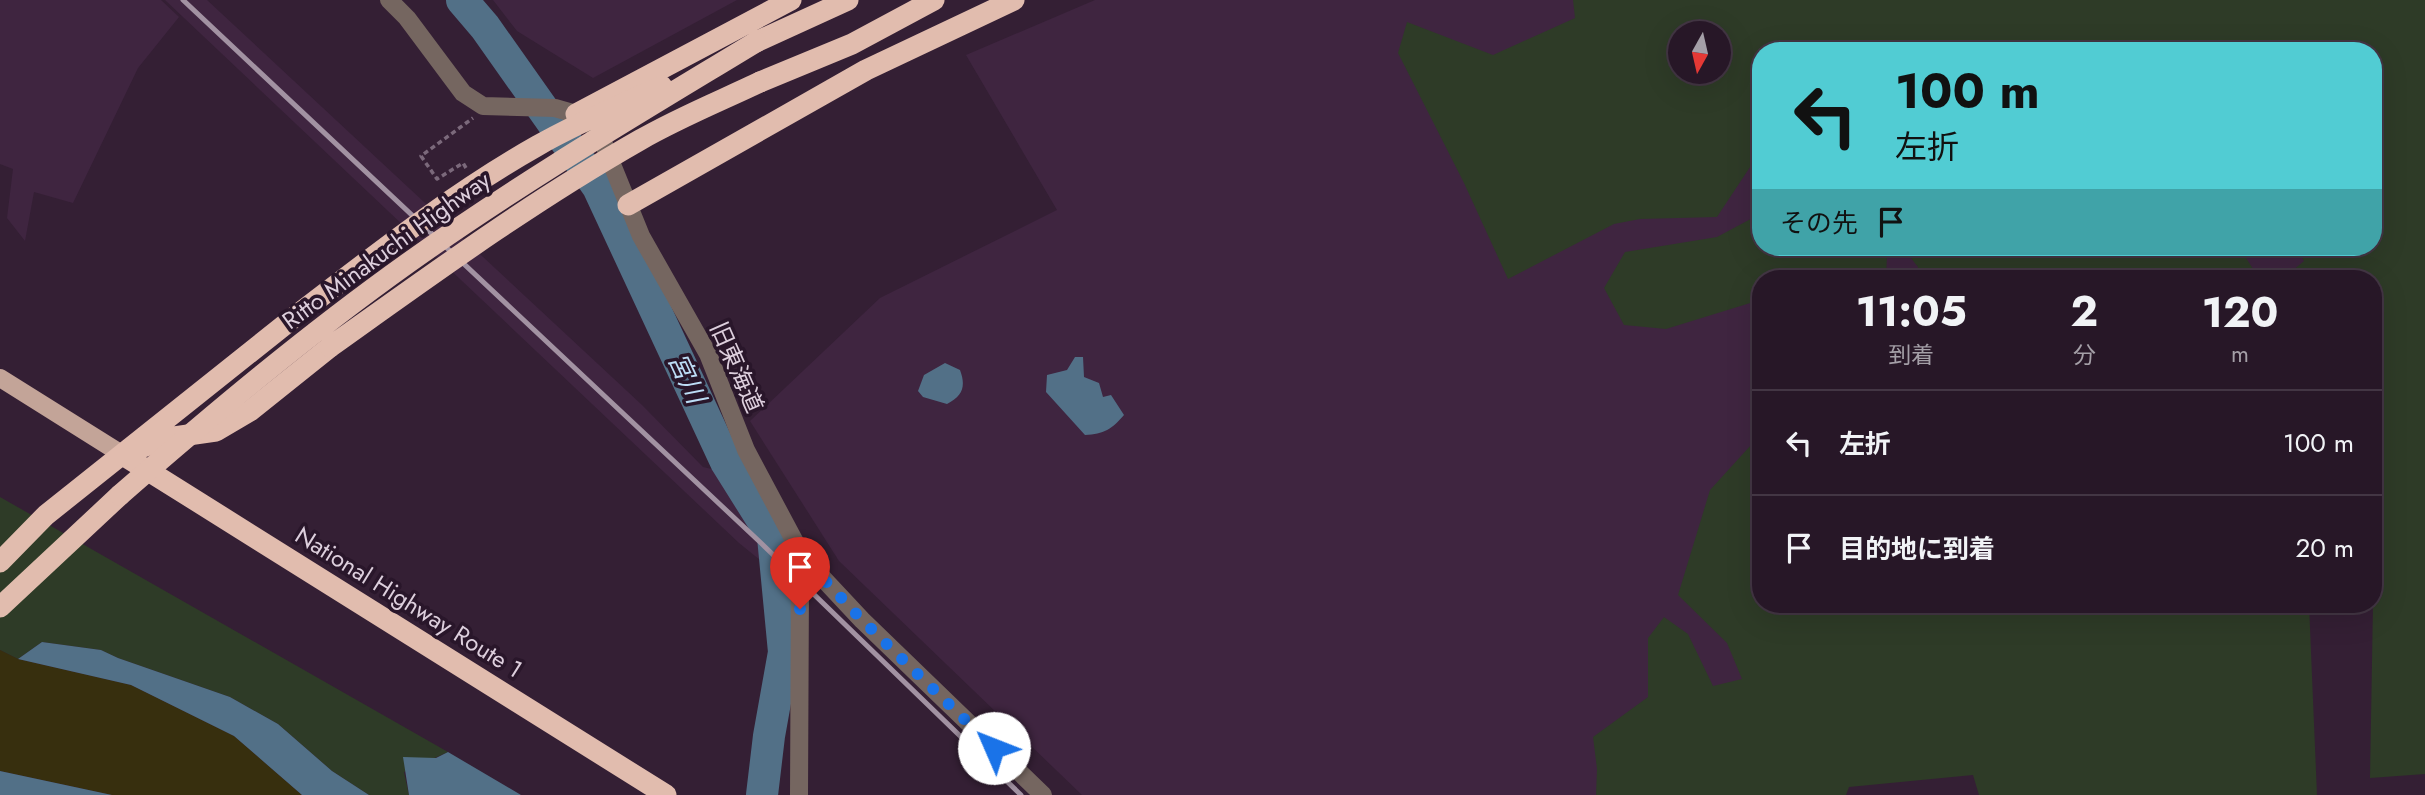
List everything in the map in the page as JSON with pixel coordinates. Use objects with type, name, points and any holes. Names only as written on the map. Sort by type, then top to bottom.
[{"type":"highway","points":[[565,111],[791,0]]},
{"type":"highway","name":"Ritto Minakuchi Highway","points":[[0,607],[248,384],[408,263],[502,198],[756,42],[848,0]]},
{"type":"highway","points":[[123,455],[167,438],[216,431],[250,411],[330,347],[477,241],[558,188],[643,138],[760,82],[852,44],[934,0]]},
{"type":"highway","points":[[628,205],[866,70],[1014,0]]},
{"type":"highway","points":[[0,562],[46,515],[374,255],[536,147],[579,124],[756,42]]},
{"type":"highway","name":"National Highway Route 1","points":[[123,455],[666,795]]},
{"type":"main road","points":[[0,378],[123,455]]},
{"type":"street","points":[[389,0],[407,18],[463,93],[483,106],[565,111]]},
{"type":"street","name":"旧東海道","points":[[565,111],[598,130],[641,236],[708,354],[746,450],[803,557],[862,620],[1043,795]]},
{"type":"street","points":[[799,795],[800,582],[803,557]]},
{"type":"path","points":[[463,163],[437,179],[421,156],[479,114]]},
{"type":"shaded area","points":[[0,0],[161,0],[179,17],[138,68],[73,203],[34,192],[25,241],[7,218],[13,169],[0,164]]},
{"type":"shaded area","points":[[165,0],[207,0],[642,405],[703,467],[720,471],[764,535],[760,560],[739,543]]},
{"type":"shaded area","points":[[493,0],[737,0],[593,78],[517,31]]},
{"type":"shaded area","points":[[1095,0],[2058,0],[1813,42],[1752,42],[1752,256],[2348,256],[2331,270],[1752,270],[1752,613],[1758,613],[1714,795],[1082,795],[839,561],[750,421],[880,298],[1057,210],[966,55]]},
{"type":"green space","points":[[1573,0],[2425,0],[2425,774],[2370,778],[2373,613],[2382,613],[2382,270],[2293,270],[2304,261],[2301,256],[2382,256],[2382,42],[1752,42],[1752,164],[1717,217],[1640,219],[1614,224],[1508,279],[1464,183],[1398,53],[1407,22],[1493,55],[1575,18]]},
{"type":"green space","points":[[1752,218],[1752,256],[1887,256],[1886,270],[1752,270],[1752,302],[1666,329],[1624,325],[1604,288],[1625,252],[1717,237]]},
{"type":"green space","points":[[1909,256],[2245,256],[2254,270],[1917,270],[1918,267]]},
{"type":"green space","points":[[1751,445],[1752,613],[2309,613],[2317,795],[1979,795],[1973,775],[1849,787],[1846,795],[1596,795],[1597,769],[1593,737],[1648,697],[1648,638],[1664,617],[1688,634],[1713,686],[1742,679],[1727,643],[1678,595],[1710,490]]},
{"type":"green space","points":[[0,497],[448,752],[404,772],[409,795],[369,795],[332,771],[278,724],[230,697],[101,650],[42,642],[18,659],[0,650]]},
{"type":"sand","points":[[0,650],[18,659],[131,685],[234,736],[302,795],[112,795],[0,771]]},
{"type":"water","points":[[1075,357],[1083,357],[1084,377],[1099,383],[1103,397],[1111,395],[1124,415],[1103,432],[1085,435],[1046,392],[1047,375],[1067,370]]},
{"type":"water","points":[[945,363],[960,370],[963,381],[960,394],[947,404],[923,397],[918,391],[924,375]]},
{"type":"water","points":[[42,642],[101,650],[230,697],[278,724],[332,771],[369,795],[302,795],[234,736],[131,685],[18,659]]},
{"type":"water","points":[[448,752],[521,795],[409,795],[403,757],[436,758]]},
{"type":"water","points":[[0,771],[112,795],[0,795]]},
{"type":"waterway","name":"宮川","points":[[462,0],[485,27],[598,187],[726,462],[773,537],[784,652],[762,795]]},
{"type":"railway","points":[[183,0],[761,543],[1021,795]]},
{"type":"route","points":[[800,609],[803,557],[862,620],[994,748]]}]
